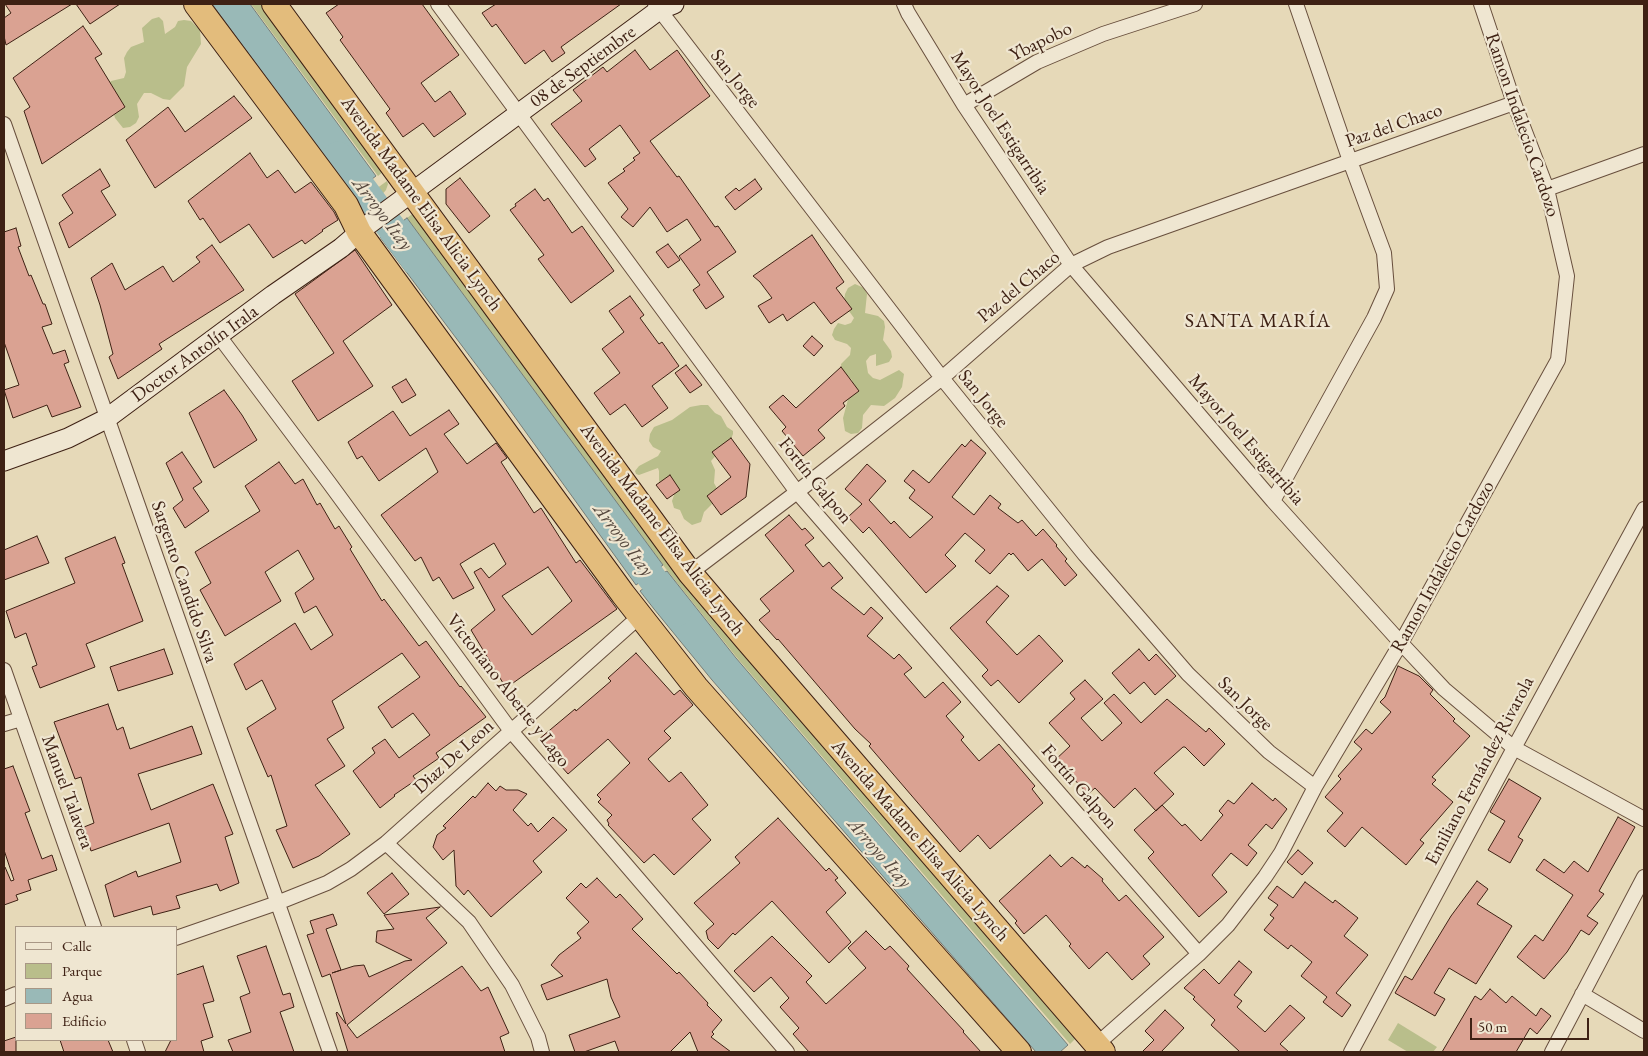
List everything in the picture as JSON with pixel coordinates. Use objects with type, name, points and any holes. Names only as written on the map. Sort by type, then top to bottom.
[{"type":"highway","points":[[196,4],[346,205],[365,227],[640,616],[696,687],[1019,1052]]},
{"type":"highway","name":"Avenida Madame Elisa Alicia Lynch","points":[[274,4],[407,197],[690,573],[1096,1050]]},
{"type":"street","name":"Fortín Galpon","points":[[438,4],[797,492],[1200,954]]},
{"type":"street","name":"Mayor Joel Estigarribia","points":[[904,4],[908,14],[964,105],[1071,265],[1273,501],[1401,643],[1444,689],[1514,748],[1644,819]]},
{"type":"street","name":"Ybapobo","points":[[964,105],[1037,62],[1103,34],[1195,4]]},
{"type":"street","points":[[1273,501],[1374,318],[1387,289],[1384,253],[1296,4]]},
{"type":"street","name":"Ramon Indalecio Cardozo","points":[[1096,1050],[1200,954],[1228,925],[1266,877],[1281,853],[1315,787],[1401,643],[1558,360],[1567,276],[1547,188],[1514,103],[1482,4]]},
{"type":"street","name":"08 de Septiembre","points":[[407,197],[663,6]]},
{"type":"street","name":"San Jorge","points":[[663,6],[942,378],[1085,555],[1188,674],[1269,752],[1315,787]]},
{"type":"street","name":"Paz del Chaco","points":[[690,573],[942,378],[1071,265],[1108,247],[1514,103]]},
{"type":"street","name":"Sargento Candido Silva","points":[[4,124],[106,419],[330,1052]]},
{"type":"street","points":[[1547,188],[1644,154]]},
{"type":"street","name":"Doctor Antolín Irala","points":[[4,460],[68,438],[106,419],[273,295],[341,248],[365,227],[407,197]]},
{"type":"street","name":"Victoriano Abente y Lago","points":[[219,336],[330,484],[511,732],[787,1052]]},
{"type":"street","name":"Emiliano Fernández Rivarola","points":[[1350,1052],[1644,509]]},
{"type":"street","name":"Diaz De Leon","points":[[178,937],[277,903],[327,883],[351,870],[386,842],[640,616]]},
{"type":"street","name":"Manuel Talavera","points":[[4,670],[94,926]]},
{"type":"street","points":[[4,724],[20,719]]},
{"type":"street","points":[[386,842],[469,922],[512,985],[538,1037],[542,1052]]},
{"type":"street","points":[[1552,1052],[1644,877]]},
{"type":"street","points":[[1582,994],[1644,1030]]},
{"type":"green space","points":[[251,4],[262,4],[384,171],[378,176]]},
{"type":"green space","points":[[159,17],[163,21],[165,34],[175,27],[178,21],[191,21],[200,30],[201,44],[187,67],[184,86],[170,100],[151,93],[144,93],[137,104],[139,117],[136,123],[130,127],[123,128],[115,118],[106,87],[111,81],[124,78],[126,72],[124,58],[127,52],[131,47],[144,42],[142,28],[152,19]]},
{"type":"green space","points":[[387,181],[386,190],[378,199],[365,208],[360,209],[355,204]]},
{"type":"green space","points":[[415,212],[1076,1038],[1070,1044],[738,659],[666,569],[407,218]]},
{"type":"green space","points":[[855,284],[864,288],[867,294],[865,313],[878,316],[884,321],[883,340],[891,351],[892,357],[889,362],[876,366],[876,354],[870,356],[866,361],[868,373],[873,378],[880,380],[899,370],[904,374],[902,387],[895,398],[884,406],[871,405],[863,415],[862,428],[858,433],[851,434],[845,431],[843,418],[853,386],[852,380],[842,371],[841,364],[850,355],[851,348],[847,344],[835,340],[832,335],[838,323],[845,325],[851,323],[854,318],[844,301],[848,288]]},
{"type":"green space","points":[[708,405],[715,413],[721,416],[727,427],[733,431],[733,434],[731,439],[711,461],[715,470],[714,483],[719,492],[718,498],[704,512],[701,522],[692,525],[684,519],[680,510],[674,508],[672,501],[674,495],[659,484],[658,468],[639,475],[635,471],[639,466],[658,456],[661,451],[653,447],[649,441],[654,427],[672,420],[690,407]]},
{"type":"green space","points":[[1398,1023],[1437,1047],[1433,1052],[1408,1052],[1388,1040]]},
{"type":"water","points":[[212,4],[250,4],[376,176],[352,194]]},
{"type":"water","points":[[407,218],[663,565],[636,585],[499,395],[380,237]]},
{"type":"water","points":[[659,568],[663,573],[667,571],[736,658],[1068,1045],[1060,1052],[1036,1052],[712,680],[640,591],[663,574]]},
{"type":"building","points":[[5,4],[72,4],[6,45],[4,18],[11,13]]},
{"type":"building","points":[[76,4],[120,4],[90,24]]},
{"type":"building","points":[[339,4],[422,4],[459,55],[421,83],[435,102],[450,91],[466,114],[434,137],[423,123],[403,137],[386,113],[390,109],[340,40],[343,37],[326,13]]},
{"type":"building","points":[[496,4],[621,4],[561,47],[565,53],[552,62],[544,50],[525,64],[496,24],[492,27],[482,13]]},
{"type":"building","points":[[83,26],[102,54],[95,58],[125,107],[42,164],[24,111],[30,107],[13,78]]},
{"type":"building","points":[[635,50],[650,70],[677,50],[710,96],[650,141],[677,177],[679,176],[715,227],[718,226],[736,252],[707,272],[724,297],[706,309],[693,290],[700,285],[679,256],[701,240],[687,219],[667,232],[650,207],[633,227],[621,217],[628,209],[608,183],[625,171],[623,169],[635,160],[633,158],[640,153],[620,125],[589,149],[596,159],[585,167],[551,124],[582,101],[573,90],[603,67],[607,72]]},
{"type":"building","points":[[234,96],[252,118],[155,188],[126,140],[168,107],[185,132]]},
{"type":"building","points":[[250,153],[267,178],[278,170],[295,193],[311,182],[338,220],[305,244],[302,240],[273,258],[249,224],[220,243],[203,218],[200,220],[188,201]]},
{"type":"building","points":[[100,169],[110,186],[101,191],[116,215],[69,248],[59,223],[73,213],[62,195]]},
{"type":"building","points":[[460,178],[490,216],[469,233],[446,204],[446,189]]},
{"type":"building","points":[[755,179],[762,189],[735,210],[725,197],[736,188],[739,191]]},
{"type":"building","points":[[535,189],[544,201],[548,198],[572,233],[582,226],[614,271],[571,303],[538,259],[544,255],[510,210]]},
{"type":"building","points":[[16,228],[21,246],[18,247],[29,276],[31,275],[43,304],[45,304],[52,324],[42,327],[53,354],[65,350],[69,362],[64,364],[81,407],[52,417],[47,405],[13,418],[4,390],[19,385],[4,342],[4,232]]},
{"type":"building","points":[[812,235],[844,282],[836,288],[852,309],[831,324],[814,302],[787,321],[783,314],[769,323],[758,306],[772,298],[753,276]]},
{"type":"building","points":[[668,244],[680,260],[668,268],[656,252]]},
{"type":"building","points":[[212,245],[244,290],[159,344],[162,349],[118,379],[109,357],[113,354],[91,278],[112,263],[125,290],[163,266],[173,282],[200,262],[196,257]]},
{"type":"building","points":[[355,250],[392,305],[343,341],[373,386],[318,421],[292,381],[334,353],[295,294]]},
{"type":"building","points":[[630,296],[644,315],[640,318],[659,344],[662,342],[679,366],[652,386],[668,408],[642,427],[625,404],[610,415],[594,393],[620,373],[602,349],[624,332],[609,311]]},
{"type":"building","points":[[812,336],[823,346],[814,356],[803,346]]},
{"type":"building","points":[[686,365],[702,385],[690,393],[675,373]]},
{"type":"building","points":[[841,367],[859,391],[843,403],[845,406],[818,430],[825,438],[803,456],[782,431],[786,427],[769,407],[783,395],[796,408]]},
{"type":"building","points":[[406,379],[416,395],[402,403],[392,387]]},
{"type":"building","points":[[224,390],[257,440],[214,468],[189,413]]},
{"type":"building","points":[[449,410],[459,424],[444,434],[467,464],[496,443],[507,458],[501,462],[534,513],[541,508],[576,563],[580,560],[617,609],[506,688],[471,630],[495,610],[474,572],[481,568],[489,578],[506,564],[494,543],[460,564],[474,588],[453,599],[439,577],[433,581],[421,557],[415,561],[381,515],[438,472],[426,448],[379,481],[362,456],[357,459],[348,442],[393,411],[410,436]],"holes":[[[548,567],[572,601],[532,635],[502,596]]]},
{"type":"building","points":[[731,438],[750,464],[746,497],[721,515],[707,496],[731,477],[712,452]]},
{"type":"building","points":[[971,440],[986,453],[952,497],[974,515],[990,495],[1001,504],[998,508],[1018,523],[1022,520],[1036,536],[1043,529],[1057,545],[1067,559],[1065,561],[1077,575],[1065,586],[1042,559],[1028,571],[1013,553],[1011,555],[1009,553],[990,574],[975,561],[985,550],[965,533],[945,555],[956,566],[926,593],[869,527],[863,533],[848,517],[862,504],[845,489],[867,464],[886,481],[869,500],[891,524],[894,521],[910,538],[933,517],[909,498],[915,490],[904,481],[913,470],[929,483],[962,444],[965,447]]},
{"type":"building","points":[[182,452],[202,482],[193,488],[209,511],[185,528],[173,508],[183,500],[166,463]]},
{"type":"building","points":[[279,462],[295,484],[303,479],[317,505],[320,503],[335,529],[339,526],[352,547],[350,549],[382,601],[384,599],[419,646],[426,641],[460,687],[486,717],[436,753],[439,758],[413,776],[416,780],[394,795],[380,808],[353,771],[375,753],[372,748],[385,739],[399,758],[430,735],[413,713],[392,728],[378,707],[420,677],[402,653],[332,701],[344,728],[327,739],[345,766],[315,785],[350,834],[319,856],[293,868],[276,830],[287,826],[271,775],[268,777],[247,728],[276,709],[262,680],[246,690],[234,664],[295,623],[311,650],[333,635],[316,606],[304,613],[295,593],[314,579],[298,550],[265,572],[281,601],[225,636],[200,590],[211,583],[195,552],[260,511],[245,486]]},
{"type":"building","points":[[670,475],[680,490],[667,499],[656,485]]},
{"type":"building","points":[[789,515],[802,530],[805,528],[814,538],[805,545],[823,567],[829,562],[843,578],[831,588],[864,615],[871,607],[883,618],[867,636],[894,659],[899,654],[912,668],[904,674],[925,698],[943,682],[961,702],[946,716],[964,737],[961,740],[979,761],[999,744],[1035,786],[1032,789],[1043,803],[990,849],[978,835],[960,852],[869,746],[871,744],[855,729],[778,639],[759,620],[770,611],[760,599],[794,571],[765,535]]},
{"type":"building","points":[[37,536],[49,563],[4,580],[4,550]]},
{"type":"building","points":[[115,537],[125,563],[122,564],[143,621],[86,644],[95,667],[40,688],[32,667],[37,665],[26,633],[15,638],[6,611],[75,583],[65,558]]},
{"type":"building","points":[[997,586],[1009,596],[986,622],[1017,655],[1039,635],[1063,661],[1019,703],[998,680],[991,686],[982,676],[988,670],[950,628]]},
{"type":"building","points":[[164,649],[173,674],[118,691],[110,667]]},
{"type":"building","points":[[1139,649],[1149,661],[1156,654],[1176,676],[1155,695],[1144,682],[1130,694],[1112,673]]},
{"type":"building","points":[[636,653],[674,695],[680,690],[693,705],[664,731],[671,738],[648,759],[669,782],[681,772],[708,805],[692,819],[711,840],[674,875],[654,854],[644,863],[608,825],[607,820],[612,815],[598,802],[601,799],[597,795],[630,763],[608,739],[568,774],[538,740],[611,681],[608,678]]},
{"type":"building","points":[[1398,666],[1419,676],[1433,690],[1430,694],[1455,719],[1453,721],[1470,736],[1432,777],[1436,780],[1432,784],[1453,802],[1420,840],[1424,843],[1406,865],[1362,827],[1345,847],[1327,831],[1343,813],[1325,797],[1341,779],[1338,776],[1362,749],[1354,742],[1366,729],[1372,734],[1391,712],[1380,702],[1385,697]]},
{"type":"building","points":[[1085,680],[1103,699],[1081,718],[1102,741],[1122,723],[1104,703],[1114,694],[1141,723],[1167,699],[1206,732],[1209,728],[1225,744],[1204,766],[1183,747],[1154,773],[1174,794],[1156,811],[1135,788],[1114,808],[1095,788],[1088,794],[1054,761],[1070,746],[1049,723],[1075,699],[1070,693]]},
{"type":"building","points":[[108,704],[117,730],[123,727],[130,749],[192,726],[202,754],[138,774],[151,810],[213,784],[233,834],[225,837],[239,883],[220,891],[217,884],[176,896],[180,908],[153,915],[151,906],[114,917],[105,885],[136,871],[138,877],[181,862],[169,823],[91,851],[84,827],[94,823],[81,777],[75,779],[54,722]]},
{"type":"building","points":[[13,766],[30,811],[25,813],[42,859],[52,855],[57,870],[28,880],[31,890],[16,895],[18,900],[4,905],[4,867],[11,881],[14,880],[4,850],[4,769]]},
{"type":"building","points":[[1509,779],[1541,798],[1518,837],[1523,840],[1510,863],[1488,850],[1505,821],[1490,812]]},
{"type":"building","points":[[488,783],[496,791],[500,786],[506,790],[518,790],[527,794],[513,810],[528,826],[531,823],[538,832],[553,817],[567,830],[533,861],[542,872],[491,917],[468,890],[464,895],[456,886],[454,850],[443,860],[433,847],[437,835],[446,828],[443,826],[473,796],[475,798]]},
{"type":"building","points":[[1252,783],[1273,801],[1275,798],[1287,809],[1272,829],[1266,824],[1248,845],[1257,853],[1247,866],[1231,853],[1212,875],[1227,892],[1199,917],[1148,858],[1154,852],[1134,830],[1162,805],[1182,826],[1185,824],[1201,841],[1223,815],[1219,811],[1228,800],[1234,804]]},
{"type":"building","points":[[1618,817],[1635,827],[1599,891],[1604,894],[1587,916],[1598,923],[1589,935],[1581,930],[1567,952],[1544,979],[1517,957],[1535,935],[1543,941],[1573,895],[1536,870],[1544,859],[1564,873],[1574,861],[1588,872]]},
{"type":"building","points":[[778,818],[826,871],[829,868],[838,878],[835,880],[846,893],[826,912],[851,942],[829,963],[772,901],[735,935],[733,933],[718,949],[708,939],[706,931],[714,924],[694,903],[740,863],[735,857]]},
{"type":"building","points":[[1298,850],[1313,863],[1302,875],[1287,862]]},
{"type":"building","points":[[1050,855],[1061,867],[1072,857],[1085,868],[1087,865],[1103,879],[1102,881],[1119,901],[1126,895],[1164,937],[1143,956],[1150,964],[1132,980],[1107,952],[1089,969],[1046,915],[1024,934],[1015,923],[1017,921],[999,901]]},
{"type":"building","points":[[392,873],[409,894],[384,914],[367,893]]},
{"type":"building","points":[[597,878],[616,898],[620,894],[643,919],[632,929],[677,974],[679,972],[722,1020],[712,1032],[714,1034],[711,1037],[731,1052],[698,1052],[690,1032],[670,1052],[619,1052],[615,1041],[584,1052],[575,1052],[569,1035],[620,1017],[611,997],[607,979],[547,1000],[541,985],[563,976],[551,965],[559,955],[581,938],[577,933],[589,922],[566,898],[581,883],[586,888]]},
{"type":"building","points":[[1477,881],[1488,889],[1477,904],[1512,926],[1476,984],[1449,968],[1434,993],[1445,999],[1435,1016],[1395,993],[1405,976],[1412,980],[1451,916]]},
{"type":"building","points":[[1305,882],[1333,903],[1335,900],[1358,918],[1344,936],[1368,955],[1336,993],[1351,1005],[1342,1017],[1323,1002],[1327,997],[1301,976],[1312,962],[1291,945],[1288,949],[1264,930],[1274,918],[1270,915],[1278,905],[1268,898],[1277,886],[1293,898]]},
{"type":"building","points":[[440,907],[426,918],[447,943],[347,1025],[357,1038],[462,966],[481,991],[488,987],[509,1033],[500,1037],[505,1052],[348,1052],[337,1012],[346,1024],[330,974],[322,977],[307,935],[314,933],[310,921],[333,914],[337,925],[326,929],[341,970],[332,973],[364,965],[369,977],[405,961],[412,960],[376,942],[377,931],[394,929],[384,915]]},
{"type":"building","points":[[866,931],[885,950],[890,946],[909,966],[907,969],[981,1052],[809,1052],[793,1034],[799,1028],[780,1007],[789,998],[771,977],[754,992],[734,971],[772,936],[812,976],[806,982],[826,1004],[866,968],[848,948]]},
{"type":"building","points":[[266,946],[283,995],[290,993],[294,1007],[280,1012],[294,1052],[233,1052],[228,1040],[251,1032],[240,997],[250,993],[237,956]]},
{"type":"building","points":[[1239,961],[1252,972],[1234,995],[1242,1001],[1237,1007],[1265,1032],[1290,1005],[1305,1018],[1280,1044],[1289,1052],[1240,1052],[1211,1025],[1215,1020],[1193,999],[1195,997],[1184,988],[1204,969],[1219,984]]},
{"type":"building","points":[[203,966],[214,1001],[203,1004],[213,1037],[201,1041],[204,1052],[165,1052],[170,1041],[178,1041],[178,974]]},
{"type":"building","points":[[1490,989],[1506,1003],[1512,996],[1536,1016],[1541,1008],[1551,1016],[1537,1034],[1530,1028],[1516,1052],[1442,1052],[1475,996],[1481,1000]]},
{"type":"building","points":[[1165,1010],[1184,1028],[1161,1052],[1142,1052],[1154,1040],[1145,1031]]},
{"type":"building","points":[[15,1037],[16,1052],[4,1052],[4,1041]]},
{"type":"building","points":[[60,1041],[108,1041],[113,1052],[64,1052]]},
{"type":"waterway","name":"Arroyo Itay","points":[[338,156],[416,261]]},
{"type":"waterway","name":"Arroyo Itay","points":[[626,543],[677,612]]},
{"type":"district","name":"SANTA MARÍA","points":[[1258,322]]}]
